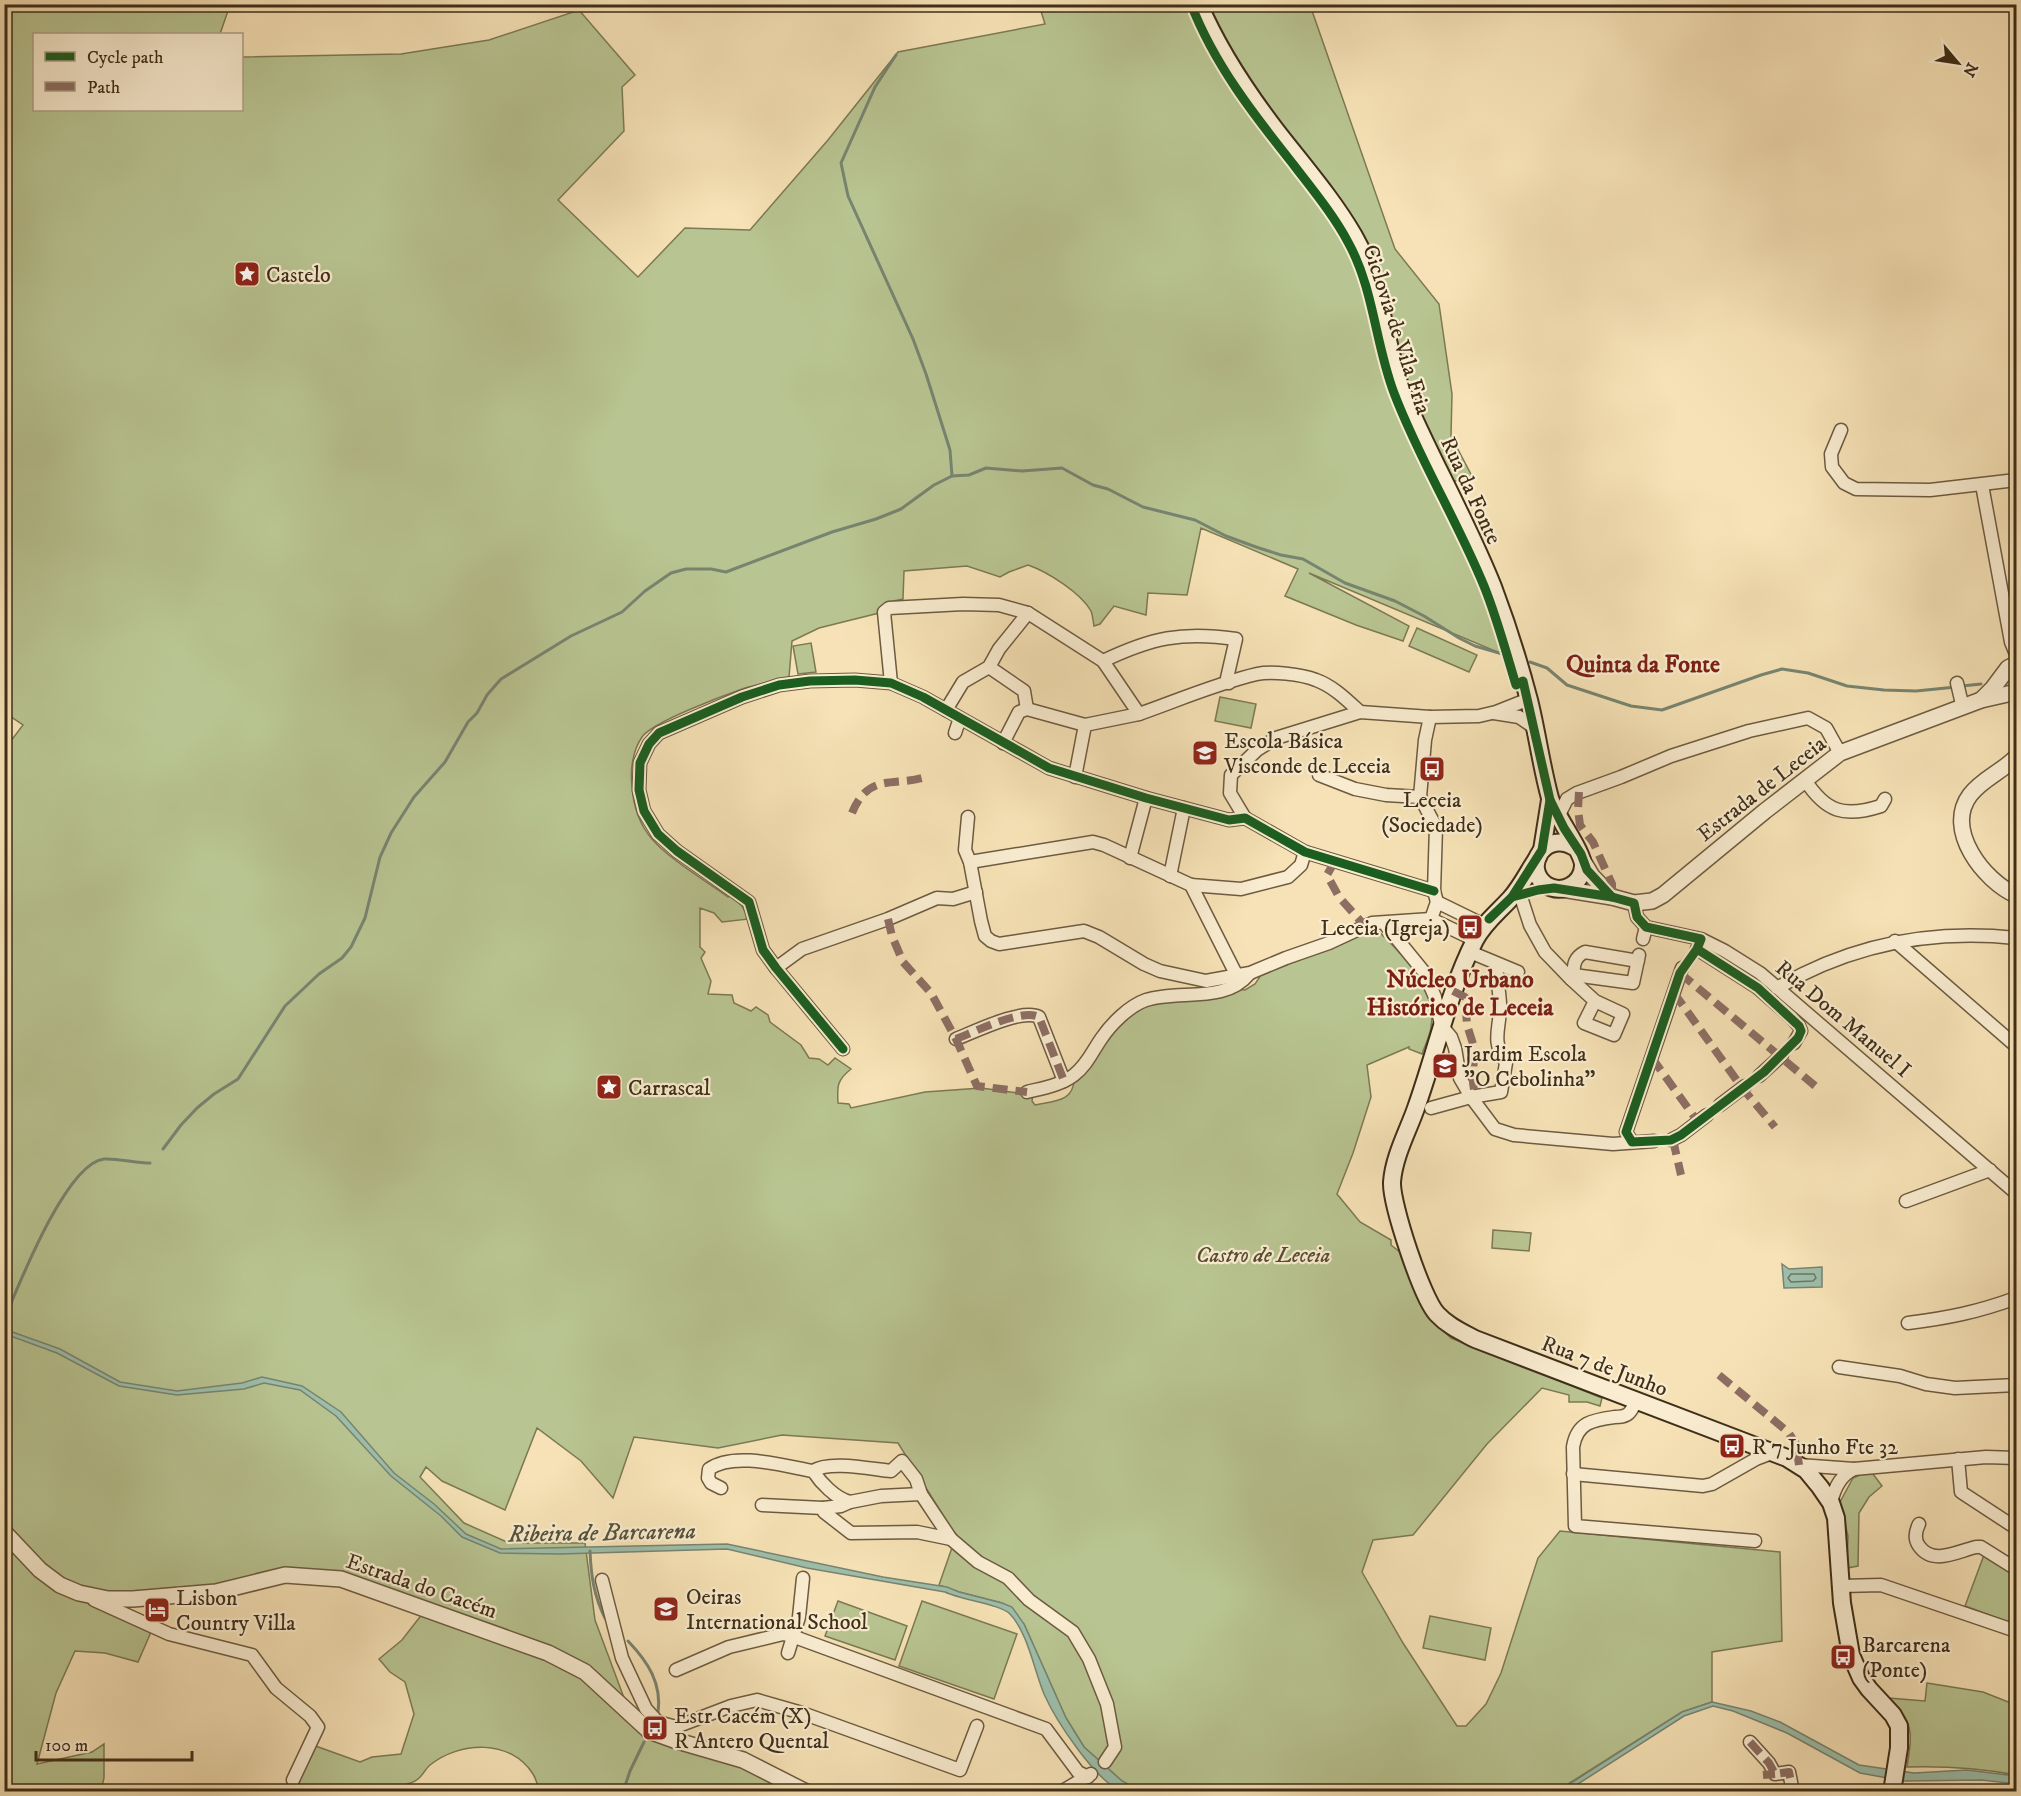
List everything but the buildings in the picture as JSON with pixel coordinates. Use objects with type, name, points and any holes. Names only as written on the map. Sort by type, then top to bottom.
[{"type":"main road","name":"Rua da Fonte","points":[[1199,4],[1221,49],[1245,87],[1333,204],[1361,251],[1379,300],[1401,389],[1491,582],[1529,699],[1553,802],[1580,854]]},
{"type":"main road","name":"Rua da Fonte","points":[[1540,853],[1553,802]]},
{"type":"main road","points":[[1486,922],[1516,896],[1540,853],[1555,842],[1562,842],[1580,854],[1581,876],[1576,882],[1516,896]]},
{"type":"main road","points":[[1540,853],[1536,864],[1541,879],[1558,888]]},
{"type":"main road","name":"Rua 7 de Junho","points":[[1486,922],[1453,991],[1392,1179],[1395,1204],[1430,1304],[1438,1316],[1455,1329],[1475,1339],[1772,1453],[1806,1470],[1831,1503],[1838,1530],[1846,1633],[1855,1667],[1869,1689],[1893,1715],[1899,1726],[1900,1740],[1894,1779]]},
{"type":"street","points":[[1841,430],[1832,448],[1830,461],[1835,473],[1850,487],[1861,490],[1930,490],[2016,480]]},
{"type":"street","points":[[1982,485],[2011,642],[2016,654]]},
{"type":"street","points":[[891,683],[884,612],[890,608],[963,604],[999,605],[1028,613],[1102,661],[1139,714]]},
{"type":"street","points":[[946,710],[963,682],[989,667],[999,649],[1028,613]]},
{"type":"street","points":[[1102,661],[1136,645],[1180,635],[1236,639],[1227,678],[1229,683]]},
{"type":"street","points":[[2011,642],[2006,687],[2015,694]]},
{"type":"street","points":[[989,667],[1024,691],[1027,709]]},
{"type":"street","name":"Estrada de Leceia","points":[[1981,700],[2008,670]]},
{"type":"street","points":[[1003,743],[1019,712],[1027,709],[1085,725],[1139,714],[1265,673],[1303,676],[1330,687],[1360,712]]},
{"type":"street","points":[[843,1049],[763,950],[749,902],[677,851],[658,834],[644,811],[639,790],[640,763],[649,744],[659,733],[742,697],[779,685],[810,681],[855,680],[891,683],[946,710],[1049,768],[1146,798],[1229,820],[1245,818]]},
{"type":"street","name":"Estrada de Leceia","points":[[1634,903],[1652,901],[1663,895],[1840,753],[1960,694],[1981,700],[2015,694]]},
{"type":"street","points":[[1486,922],[1435,896],[1305,852],[1245,818],[1230,793],[1229,781],[1235,770],[1257,750],[1276,738],[1360,712],[1430,717],[1470,717],[1493,713],[1529,699]]},
{"type":"street","points":[[1493,713],[1519,717],[1535,728]]},
{"type":"street","points":[[1430,717],[1425,740],[1420,797],[1436,827],[1435,896],[1431,919]]},
{"type":"street","points":[[955,733],[960,718]]},
{"type":"street","points":[[1553,802],[1568,799],[1577,793],[1671,756],[1749,732],[1808,718],[1826,728],[1840,753]]},
{"type":"street","points":[[1075,777],[1085,725]]},
{"type":"street","points":[[2016,757],[1976,788],[1965,803],[1960,820],[1968,846],[1991,879],[2016,895]]},
{"type":"street","points":[[1319,775],[1366,791],[1420,797]]},
{"type":"street","points":[[1805,780],[1821,801],[1831,808],[1847,812],[1866,811],[1881,806],[1885,799]]},
{"type":"street","points":[[1130,858],[1146,798]]},
{"type":"street","points":[[1170,876],[1184,808]]},
{"type":"street","points":[[968,817],[965,850],[970,862],[985,936],[999,944],[1084,931],[1160,971],[1206,981],[1250,973],[1329,943],[1365,926],[1384,922],[1431,919],[1496,964],[1518,972]]},
{"type":"street","points":[[970,862],[1093,842],[1191,885],[1241,889],[1288,877],[1301,865],[1305,852]]},
{"type":"street","points":[[1580,854],[1592,876],[1612,897]]},
{"type":"street","points":[[1191,885],[1237,976]]},
{"type":"street","points":[[1558,888],[1634,903]]},
{"type":"street","points":[[776,968],[802,949],[888,919],[937,898],[953,899],[976,892]]},
{"type":"street","points":[[1516,896],[1545,952],[1595,1001]]},
{"type":"street","name":"Rua Dom Manuel I","points":[[1634,903],[1637,917],[1645,933],[1734,956],[1760,973],[2016,1193]]},
{"type":"street","points":[[1384,922],[1424,972],[1436,997],[1441,1025],[1451,1037],[1455,1048],[1460,1078],[1495,1129],[1514,1135],[1613,1144],[1654,1142]]},
{"type":"street","points":[[1777,988],[1794,977],[1844,956],[1895,941],[1964,935],[2016,938]]},
{"type":"street","points":[[1895,941],[2016,1046]]},
{"type":"street","points":[[1697,948],[1751,983],[1791,1017],[1801,1031],[1794,1043]]},
{"type":"street","points":[[1585,952],[1639,958],[1633,983],[1572,977],[1578,956],[1585,952]]},
{"type":"street","points":[[1431,1108],[1471,1097],[1501,1092],[1506,1063],[1498,1052],[1496,1029],[1500,1006],[1496,964]]},
{"type":"street","points":[[1632,1142],[1626,1132],[1682,968]]},
{"type":"street","points":[[1027,1092],[1074,1076],[1087,1063],[1102,1037],[1122,1015],[1145,1000],[1172,995],[1196,995],[1228,988],[1242,983],[1250,973]]},
{"type":"street","points":[[956,1039],[1001,1020],[1033,1014],[1039,1017],[1064,1081]]},
{"type":"street","points":[[1759,1076],[1782,1055]]},
{"type":"street","points":[[1720,1105],[1745,1086]]},
{"type":"street","points":[[1671,1140],[1707,1115]]},
{"type":"street","points":[[1906,1201],[1990,1170]]},
{"type":"street","points":[[1908,1323],[1949,1318],[2016,1298]]},
{"type":"street","points":[[1839,1367],[1900,1376],[1926,1384],[1955,1388],[2016,1385]]},
{"type":"street","points":[[1635,1401],[1629,1413],[1624,1417],[1597,1420],[1578,1430],[1575,1436],[1573,1447],[1575,1526],[1755,1541]]},
{"type":"street","points":[[1738,1440],[1742,1454],[1739,1469]]},
{"type":"street","points":[[1573,1474],[1703,1485],[1712,1484],[1772,1453]]},
{"type":"street","points":[[1799,1465],[1854,1469],[1986,1457],[2016,1458]]},
{"type":"street","points":[[1958,1459],[1961,1492],[2016,1528]]},
{"type":"street","points":[[721,1488],[711,1483],[708,1478],[707,1473],[712,1466],[725,1461],[747,1461],[813,1471],[829,1489],[850,1502]]},
{"type":"street","points":[[813,1471],[818,1467],[841,1466],[891,1470],[902,1461],[916,1479],[921,1494],[951,1539],[978,1562],[1008,1578],[1029,1600],[1072,1632],[1089,1659],[1107,1704],[1115,1747],[1105,1762]]},
{"type":"street","points":[[1831,1503],[1838,1484],[1848,1472],[1854,1469]]},
{"type":"street","points":[[762,1505],[823,1508],[881,1496],[921,1494]]},
{"type":"street","points":[[823,1508],[824,1512],[851,1533],[917,1532],[951,1539]]},
{"type":"street","points":[[1919,1524],[1915,1532],[1916,1540],[1924,1552],[1930,1556],[1937,1557],[1976,1546],[2016,1569]]},
{"type":"street","name":"Estrada do Cacém","points":[[4,1533],[60,1585],[80,1593],[108,1599],[216,1592],[285,1575],[341,1578],[548,1653],[585,1672],[649,1731],[675,1734],[743,1760],[806,1791]]},
{"type":"street","points":[[788,1653],[799,1617],[803,1578]]},
{"type":"street","points":[[602,1581],[622,1659],[646,1709],[658,1722],[675,1734],[731,1706],[757,1700],[802,1713],[960,1770],[976,1726]]},
{"type":"street","points":[[1842,1586],[1881,1585],[2016,1631]]},
{"type":"street","points":[[80,1593],[169,1634],[252,1655],[276,1688],[310,1716],[318,1727],[293,1780]]},
{"type":"street","points":[[676,1670],[729,1647],[783,1634],[792,1636],[1046,1729],[1078,1772],[1089,1776],[1061,1791]]},
{"type":"street","points":[[1750,1742],[1769,1763],[1769,1775],[1790,1772],[1793,1791]]},
{"type":"green space","name":"Castro de Leceia","points":[[5,5],[230,5],[220,33],[33,33],[33,111],[243,111],[243,57],[401,54],[489,40],[579,10],[635,75],[622,87],[624,131],[558,200],[638,277],[685,228],[750,230],[828,140],[898,52],[1045,24],[1039,5],[1310,5],[1395,249],[1439,304],[1452,394],[1451,436],[1474,480],[1454,481],[1514,659],[1309,573],[1409,626],[1403,641],[1285,596],[1298,569],[1201,528],[1187,595],[1148,593],[1146,615],[1114,606],[1100,624],[1094,626],[1091,611],[1080,597],[1054,578],[1028,565],[1000,577],[967,566],[904,571],[903,599],[889,603],[879,613],[819,628],[792,641],[789,677],[722,696],[648,731],[639,742],[633,760],[631,779],[635,807],[640,821],[659,847],[728,897],[730,895],[742,906],[749,919],[722,922],[714,913],[700,908],[700,947],[705,952],[701,958],[711,981],[708,994],[732,995],[734,1003],[751,1011],[756,1007],[768,1015],[770,1022],[801,1045],[809,1058],[819,1059],[828,1065],[835,1058],[851,1069],[840,1080],[838,1103],[849,1104],[851,1108],[925,1092],[981,1088],[1033,1095],[1032,1101],[1035,1105],[1061,1099],[1070,1092],[1074,1079],[1125,1017],[1151,1003],[1235,989],[1245,990],[1255,984],[1261,975],[1375,928],[1396,948],[1423,984],[1432,1012],[1431,1027],[1422,1054],[1409,1047],[1367,1065],[1371,1097],[1337,1194],[1360,1222],[1391,1240],[1391,1245],[1401,1253],[1438,1325],[1451,1338],[1602,1398],[1600,1406],[1587,1402],[1569,1402],[1569,1395],[1542,1388],[1487,1444],[1413,1535],[1373,1540],[1362,1572],[1403,1643],[1457,1726],[1466,1726],[1486,1704],[1501,1673],[1538,1558],[1560,1531],[1780,1552],[1782,1641],[1712,1652],[1712,1702],[1682,1712],[1557,1791],[1140,1791],[1122,1781],[1084,1747],[1066,1718],[1024,1624],[1002,1603],[939,1585],[956,1536],[898,1443],[782,1435],[718,1448],[634,1437],[613,1498],[581,1461],[537,1428],[505,1510],[442,1481],[426,1467],[420,1477],[464,1523],[509,1543],[585,1543],[595,1620],[630,1714],[806,1791],[539,1791],[534,1776],[512,1754],[484,1747],[456,1751],[442,1757],[430,1765],[415,1781],[384,1791],[311,1791],[293,1780],[310,1744],[360,1762],[372,1757],[401,1754],[414,1714],[405,1682],[390,1672],[379,1659],[402,1640],[426,1609],[341,1579],[285,1575],[216,1592],[108,1599],[151,1632],[138,1662],[105,1653],[75,1651],[56,1693],[37,1764],[92,1752],[104,1744],[104,1778],[101,1791],[17,1791],[5,1786],[4,750],[23,725],[4,712]]},
{"type":"green space","points":[[1417,628],[1477,655],[1469,672],[1409,646]]},
{"type":"green space","points":[[811,643],[816,672],[798,674],[793,646]]},
{"type":"green space","points":[[1220,697],[1256,704],[1251,728],[1215,721]]},
{"type":"green space","points":[[1493,1230],[1531,1233],[1529,1251],[1492,1248]]},
{"type":"green space","points":[[1862,1474],[1873,1474],[1882,1486],[1869,1497],[1859,1513],[1858,1566],[1847,1568],[1848,1536],[1840,1502],[1853,1478]]},
{"type":"green space","points":[[1984,1555],[2016,1576],[2016,1605],[2011,1623],[1965,1606]]},
{"type":"green space","points":[[838,1601],[907,1626],[895,1660],[825,1636]]},
{"type":"green space","points":[[922,1601],[1017,1634],[994,1699],[899,1666]]},
{"type":"green space","points":[[1430,1616],[1491,1628],[1485,1660],[1423,1648]]},
{"type":"green space","points":[[1927,1683],[1983,1692],[2016,1705],[2016,1775],[1962,1768],[1907,1767],[1910,1745],[1909,1729],[1903,1715],[1888,1698],[1925,1701]]},
{"type":"water","points":[[1782,1264],[1789,1269],[1822,1267],[1822,1287],[1784,1288]]},
{"type":"water","points":[[4,1329],[60,1349],[120,1382],[177,1391],[242,1383],[262,1377],[302,1386],[341,1412],[394,1473],[434,1504],[466,1534],[501,1549],[727,1544],[883,1577],[947,1587],[1012,1607],[1024,1624],[1066,1718],[1084,1747],[1122,1781],[1140,1791],[1121,1791],[1111,1785],[1088,1763],[1057,1719],[1044,1694],[1022,1631],[1010,1614],[998,1607],[945,1592],[807,1568],[727,1549],[560,1554],[500,1553],[462,1537],[441,1516],[391,1476],[336,1416],[300,1390],[264,1383],[244,1389],[177,1395],[119,1386],[57,1353],[5,1334]]},
{"type":"water","points":[[1712,1702],[1751,1711],[1780,1722],[1859,1765],[1914,1773],[1967,1770],[2016,1776],[2016,1784],[1982,1780],[1904,1781],[1860,1773],[1787,1733],[1733,1711],[1713,1706],[1684,1716],[1567,1791],[1557,1792],[1682,1712]]},
{"type":"waterway","points":[[896,55],[875,87],[841,163],[848,196],[913,339],[926,374],[950,450],[952,476]]},
{"type":"waterway","points":[[163,1149],[197,1108],[238,1079],[285,1006],[319,974],[342,958],[351,947],[365,918],[380,857],[391,833],[414,797],[445,762],[468,722],[501,679],[571,636],[622,612],[645,591],[671,573],[686,569],[711,569],[726,572],[901,509],[934,485],[952,476],[969,475],[986,468],[1022,471],[1062,468],[1093,485],[1108,489],[1143,507],[1195,520],[1226,536],[1256,547],[1303,559],[1345,583],[1395,601],[1475,646],[1506,655]]},
{"type":"waterway","points":[[1530,662],[1547,668],[1567,685],[1631,706],[1662,710],[1782,669],[1808,673],[1847,686],[1884,690],[1916,691],[1956,687]]},
{"type":"waterway","points":[[1962,686],[1981,684]]},
{"type":"waterway","points":[[4,1320],[45,1229],[74,1181],[89,1166],[104,1159],[150,1163]]},
{"type":"waterway","name":"Ribeira de Barcarena","points":[[590,1551],[594,1586],[605,1618]]},
{"type":"waterway","points":[[628,1641],[642,1657],[656,1683],[658,1713]]},
{"type":"waterway","points":[[623,1792],[644,1742]]},
{"type":"tunnel","points":[[1682,968],[1693,955]]},
{"type":"marked path","points":[[852,813],[866,791],[875,786],[929,776]]},
{"type":"marked path","points":[[1579,792],[1580,825],[1593,842],[1612,884],[1612,894]]},
{"type":"marked path","points":[[1335,861],[1327,875],[1339,897],[1365,926]]},
{"type":"marked path","points":[[888,919],[892,936],[903,962],[931,993],[956,1039],[977,1086],[1027,1092]]},
{"type":"marked path","points":[[1680,973],[1820,1090]]},
{"type":"marked path","points":[[1453,991],[1465,997],[1467,1025],[1474,1047],[1475,1096]]},
{"type":"marked path","points":[[1674,993],[1743,1089],[1775,1127]]},
{"type":"marked path","points":[[956,1039],[1010,1018],[1031,1015],[1039,1017],[1064,1081]]},
{"type":"marked path","points":[[1652,1058],[1698,1122]]},
{"type":"marked path","points":[[1673,1140],[1681,1175]]},
{"type":"marked path","points":[[1719,1375],[1788,1432],[1796,1444],[1799,1465]]},
{"type":"marked path","points":[[1750,1742],[1769,1763],[1775,1774],[1789,1772],[1793,1792]]},
{"type":"marked path","points":[[1763,1775],[1775,1774]]},
{"type":"cycle path","name":"Ciclovia de Vila Fria","points":[[1191,4],[1223,68],[1264,127],[1329,212],[1357,260],[1394,393],[1484,586],[1516,685],[1523,681],[1550,800],[1581,854],[1587,870],[1612,897]]},
{"type":"cycle path","points":[[843,1049],[763,950],[749,902],[677,851],[658,834],[644,811],[639,790],[640,763],[649,744],[659,733],[742,697],[779,685],[810,681],[855,680],[891,683],[923,697],[1049,768],[1146,798],[1229,820],[1245,818],[1305,852],[1434,891]]},
{"type":"cycle path","points":[[1489,919],[1512,897],[1542,850],[1550,800]]},
{"type":"cycle path","points":[[1512,897],[1554,888],[1612,897],[1634,903],[1637,917],[1646,927],[1701,939],[1697,949],[1680,973],[1626,1132],[1632,1142],[1671,1140],[1681,1135],[1764,1072],[1798,1038],[1801,1031],[1799,1026],[1758,988],[1697,949]]},
{"type":"place","name":"Castelo","points":[[247,274]]},
{"type":"place","name":"Escola Básica Visconde de Leceia","points":[[1205,753]]},
{"type":"place","name":"Leceia (Sociedade)","points":[[1432,769]]},
{"type":"place","name":"Leceia (Igreja)","points":[[1470,927]]},
{"type":"place","name":"Jardim Escola \"O Cebolinha\"","points":[[1445,1066]]},
{"type":"place","name":"Carrascal","points":[[609,1087]]},
{"type":"place","name":"R 7 Junho Fte 32","points":[[1732,1446]]},
{"type":"place","name":"Oeiras International School","points":[[666,1609]]},
{"type":"place","name":"Lisbon Country Villa","points":[[157,1610]]},
{"type":"place","name":"Barcarena (Ponte)","points":[[1843,1657]]},
{"type":"place","name":"Estr Cacém (X) R Antero Quental","points":[[655,1728]]},
{"type":"district","name":"Quinta da Fonte","points":[[1643,664]]},
{"type":"district","name":"Núcleo Urbano Histórico de Leceia","points":[[1460,993]]}]
